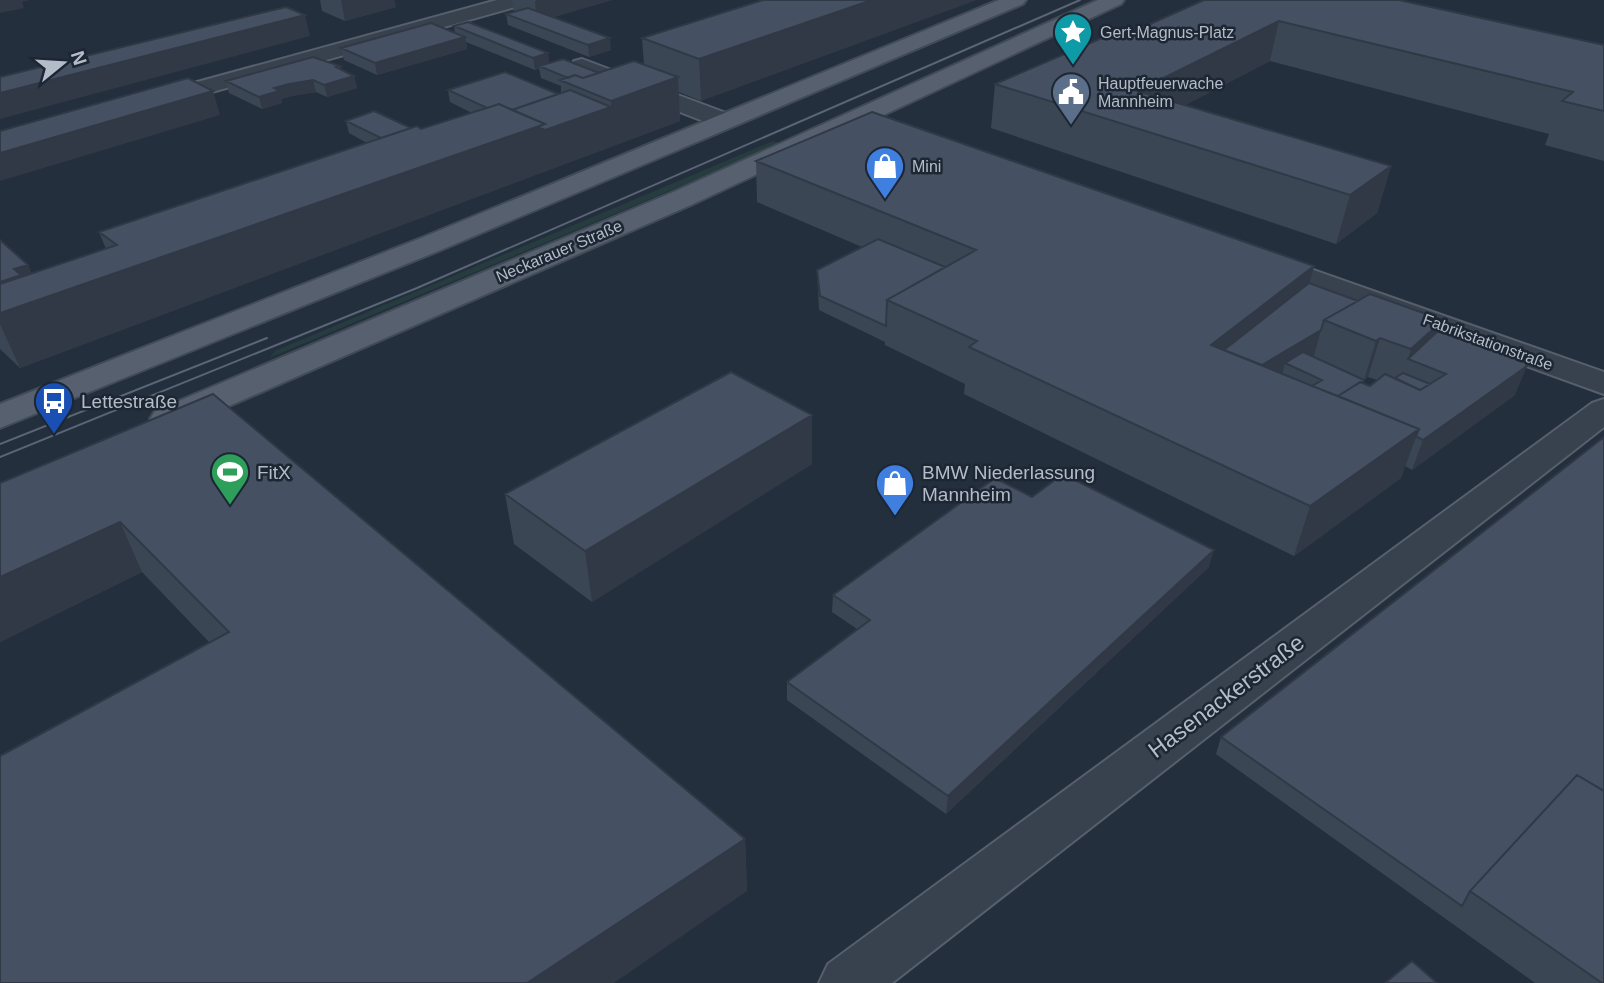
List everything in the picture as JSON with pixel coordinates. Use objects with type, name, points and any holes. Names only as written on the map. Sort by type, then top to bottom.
[{"type":"main road","points":[[1,415],[431,244],[1016,0]]},
{"type":"main road","name":"Neckarauer Straße","points":[[135,433],[681,199],[1114,0]]},
{"type":"main road","points":[[785,96],[856,120]]},
{"type":"street","points":[[135,106],[519,0]]},
{"type":"street","points":[[425,4],[458,17]]},
{"type":"street","points":[[582,66],[725,121]]},
{"type":"street","points":[[856,120],[887,129]]},
{"type":"street","name":"Fabrikstationstraße","points":[[1236,252],[1604,384]]},
{"type":"street","name":"Hasenackerstraße","points":[[848,983],[1604,410]]},
{"type":"green space","points":[[773,141],[782,144],[269,358],[275,351]]},
{"type":"building","points":[[763,0],[872,0],[699,59],[642,38]]},
{"type":"building","points":[[1204,0],[1399,0],[1604,45],[1604,111],[1562,101],[1573,92],[1279,21],[1137,91],[1391,166],[1350,195],[995,84],[1109,35],[1119,38]]},
{"type":"building","points":[[286,7],[305,15],[0,93],[0,77]]},
{"type":"building","points":[[528,8],[610,38],[588,45],[506,14]]},
{"type":"building","points":[[468,22],[548,53],[533,58],[454,26]]},
{"type":"building","points":[[431,23],[465,37],[375,63],[341,48]]},
{"type":"building","points":[[313,57],[340,66],[336,67],[354,76],[324,85],[313,80],[289,84],[274,88],[279,91],[259,97],[226,81]]},
{"type":"building","points":[[563,59],[599,73],[583,78],[575,75],[568,78],[539,66]]},
{"type":"building","points":[[634,61],[678,77],[611,101],[560,80],[575,75],[583,78]]},
{"type":"building","points":[[505,72],[558,94],[512,110],[499,104],[487,108],[448,90]]},
{"type":"building","points":[[188,78],[213,91],[0,153],[0,131]]},
{"type":"building","points":[[570,90],[611,107],[545,130],[537,127],[545,124],[512,110]]},
{"type":"building","points":[[499,104],[545,124],[0,313],[0,284],[117,245],[99,232],[417,126],[421,129]]},
{"type":"building","points":[[374,111],[411,128],[381,138],[346,121]]},
{"type":"building","points":[[872,112],[1314,266],[1211,345],[1419,429],[1310,506],[969,347],[977,341],[887,300],[976,250],[756,161]]},
{"type":"building","points":[[878,239],[945,267],[887,300],[886,326],[820,296],[817,270]]},
{"type":"building","points":[[0,240],[28,265],[14,269],[21,275],[0,282]]},
{"type":"building","points":[[1309,283],[1358,301],[1324,320],[1321,330],[1262,365],[1224,350]]},
{"type":"building","points":[[1370,294],[1443,320],[1411,349],[1380,338],[1376,341],[1324,320]]},
{"type":"building","points":[[1439,330],[1523,359],[1527,366],[1423,440],[1416,436],[1419,429],[1338,396],[1360,382],[1370,386],[1385,374],[1420,390],[1446,374],[1408,359]]},
{"type":"building","points":[[1303,352],[1364,380],[1338,396],[1312,386],[1322,380],[1285,363]]},
{"type":"building","points":[[731,372],[812,415],[585,551],[505,494]]},
{"type":"building","points":[[1403,373],[1430,384],[1420,390],[1395,378]]},
{"type":"building","points":[[213,394],[745,839],[527,983],[0,983],[0,756],[229,632],[120,522],[0,577],[0,483]]},
{"type":"building","points":[[1604,437],[1604,791],[1577,775],[1470,891],[1462,906],[1221,737]]},
{"type":"building","points":[[1063,474],[1214,550],[948,796],[787,682],[870,620],[833,595],[995,478],[1032,497]]},
{"type":"building","points":[[1577,775],[1604,791],[1604,983],[1470,891]]},
{"type":"building","points":[[1412,961],[1437,983],[1385,983]]},
{"type":"tram line","points":[[0,457],[417,288],[1080,0]]},
{"type":"tram line","points":[[0,444],[267,338]]},
{"type":"place","name":"Gert-Magnus-Platz","points":[[1073,66]]},
{"type":"place","name":"Hauptfeuerwache Mannheim","points":[[1071,126]]},
{"type":"place","name":"Mini","points":[[885,200]]},
{"type":"place","name":"Lettestraße","points":[[54,435]]},
{"type":"place","name":"FitX","points":[[230,506]]},
{"type":"place","name":"BMW Niederlassung Mannheim","points":[[895,517]]}]
